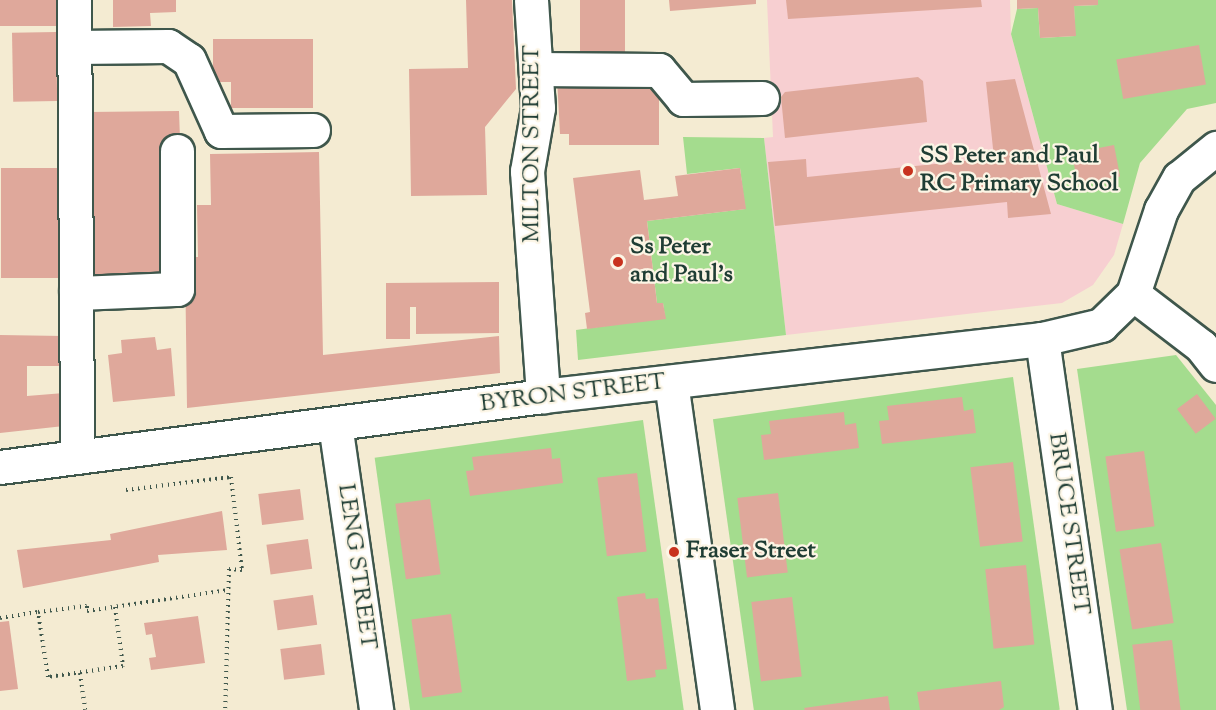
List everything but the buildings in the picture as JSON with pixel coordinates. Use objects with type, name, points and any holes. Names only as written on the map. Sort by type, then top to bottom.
[{"type":"street","points":[[74,0],[77,458]]},
{"type":"street","name":"MILTON STREET","points":[[531,0],[538,108],[528,171],[543,396]]},
{"type":"street","points":[[74,47],[168,46],[189,60],[220,130],[313,130]]},
{"type":"street","points":[[536,69],[659,70],[683,99],[762,98]]},
{"type":"street","points":[[1216,148],[1179,178],[1161,210],[1133,294],[1201,346],[1216,365]]},
{"type":"street","points":[[76,293],[177,289],[177,151]]},
{"type":"street","name":"BYRON STREET","points":[[0,467],[543,396],[1042,339],[1101,325],[1133,294]]},
{"type":"street","name":"BRUCE STREET","points":[[1042,339],[1095,710]]},
{"type":"street","points":[[670,382],[717,710]]},
{"type":"street","name":"LENG STREET","points":[[335,424],[376,710]]},
{"type":"path","points":[[126,490],[231,477],[243,570],[229,569],[225,710]]},
{"type":"path","points":[[0,618],[87,606],[87,611],[228,590]]},
{"type":"path","points":[[39,612],[48,677],[123,666],[115,607]]},
{"type":"path","points":[[80,673],[85,710]]},
{"type":"shaded area","name":"SS Peter and Paul RC Primary School","points":[[767,0],[1010,0],[1011,34],[1057,204],[1123,224],[1114,255],[1093,285],[1062,303],[786,335],[764,138],[773,137]]},
{"type":"green space","points":[[1098,0],[1216,0],[1216,103],[1187,109],[1140,163],[1123,224],[1057,204],[1011,34],[1017,9],[1038,8],[1040,38],[1075,36],[1074,6],[1098,5]]},
{"type":"green space","points":[[683,137],[764,138],[786,335],[578,360],[576,330],[665,318],[663,303],[657,303],[647,221],[745,209],[740,168],[687,174]]},
{"type":"green space","points":[[1176,355],[1216,405],[1216,710],[1127,710],[1077,369]]},
{"type":"green space","points":[[1013,377],[1060,710],[754,710],[713,419]]},
{"type":"green space","points":[[643,420],[684,710],[410,710],[375,458]]},
{"type":"place","name":"SS Peter and Paul RC Primary School","points":[[908,171]]},
{"type":"place","name":"Ss Peter and Paul's","points":[[618,262]]},
{"type":"place","name":"Fraser Street","points":[[674,552]]}]
